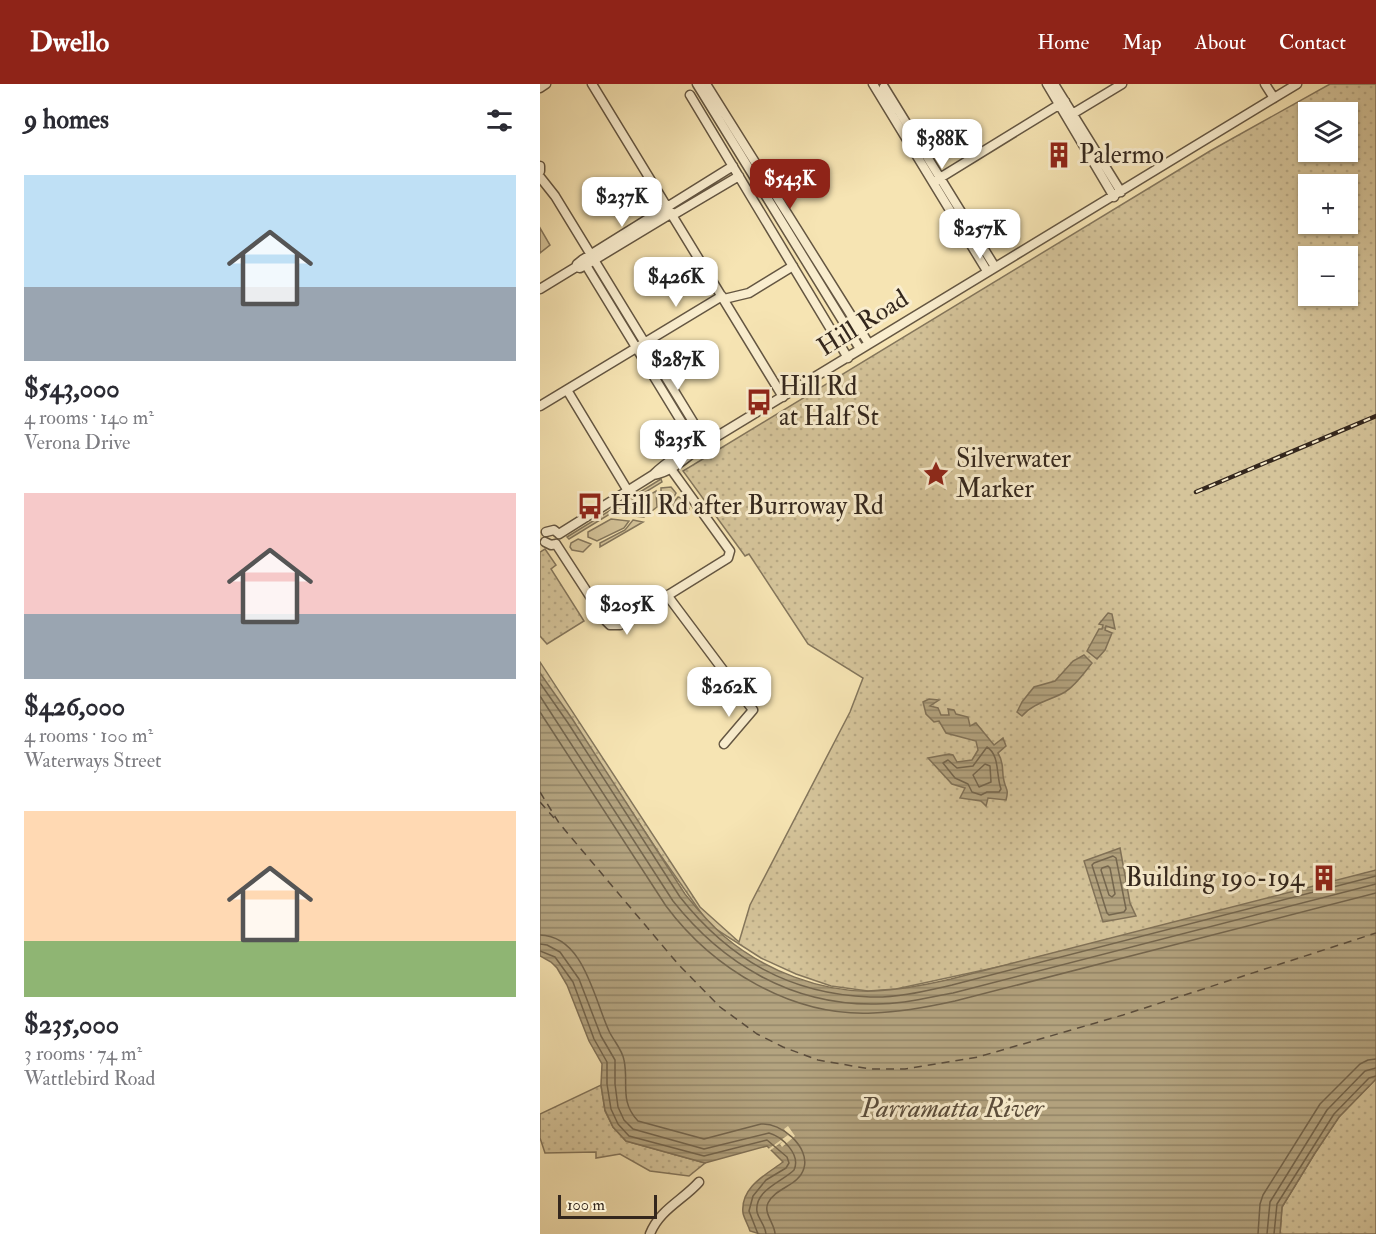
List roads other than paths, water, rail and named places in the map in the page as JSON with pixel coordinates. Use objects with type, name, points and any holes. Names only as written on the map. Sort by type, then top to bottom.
[{"type":"street","points":[[540,88],[546,84]]},
{"type":"street","points":[[592,84],[783,397]]},
{"type":"street","points":[[1047,84],[1062,103],[1118,194]]},
{"type":"street","points":[[1054,84],[1062,103]]},
{"type":"street","points":[[1070,116],[1122,84]]},
{"type":"street","points":[[1265,84],[1277,96]]},
{"type":"street","points":[[1274,84],[1277,96]]},
{"type":"street","name":"Hill Road","points":[[652,475],[671,469],[706,443],[1297,84]]},
{"type":"street","points":[[702,85],[809,256],[869,344]]},
{"type":"street","points":[[881,85],[991,269]]},
{"type":"street","points":[[690,95],[848,358]]},
{"type":"street","points":[[936,180],[1062,103]]},
{"type":"street","points":[[540,166],[540,171]]},
{"type":"street","points":[[671,212],[733,166]]},
{"type":"street","points":[[540,289],[576,267],[580,268],[588,260],[671,212],[739,176]]},
{"type":"street","points":[[540,177],[555,196],[588,260],[640,345],[698,449]]},
{"type":"street","points":[[809,256],[861,349]]},
{"type":"street","points":[[540,406],[723,298],[749,293],[793,266]]},
{"type":"street","points":[[640,345],[706,443]]},
{"type":"street","points":[[567,390],[628,491]]},
{"type":"street","name":"Hill Road","points":[[559,534],[628,491],[661,467],[687,452],[698,449]]},
{"type":"street","points":[[556,544],[610,625],[620,625],[728,558],[730,551],[671,469]]},
{"type":"street","points":[[540,524],[546,532]]},
{"type":"street","points":[[546,532],[552,530],[559,534],[556,544]]},
{"type":"street","points":[[546,532],[542,543],[556,544]]},
{"type":"street","points":[[667,596],[753,710],[724,744]]},
{"type":"street","points":[[651,1234],[658,1218],[699,1182]]},
{"type":"water","points":[[1108,613],[1112,614],[1115,629],[1106,626],[1105,630],[1112,633],[1105,650],[1097,659],[1087,651],[1099,629],[1102,629],[1103,625],[1099,624]]},
{"type":"water","points":[[1084,655],[1092,663],[1069,689],[1037,705],[1022,716],[1017,712],[1034,687],[1055,681],[1073,661]]},
{"type":"water","name":"Parramatta River","points":[[540,673],[573,720],[685,894],[699,911],[725,937],[757,960],[795,977],[834,988],[874,991],[951,979],[1376,870],[1376,1079],[1339,1117],[1315,1153],[1282,1207],[1280,1234],[760,1234],[750,1231],[743,1213],[746,1196],[756,1182],[783,1162],[767,1146],[705,1163],[626,1141],[613,1127],[605,1110],[601,1085],[602,1064],[589,1041],[567,985],[557,968],[540,956]]},
{"type":"water","points":[[929,699],[939,700],[930,706],[938,708],[941,715],[949,715],[948,709],[968,717],[970,726],[976,723],[994,745],[1003,738],[1006,746],[998,753],[1007,792],[1006,800],[988,798],[986,806],[981,801],[960,798],[965,788],[952,784],[928,758],[949,754],[953,755],[957,762],[972,760],[978,750],[976,741],[946,733],[939,721],[934,722],[926,714],[923,702]]},
{"type":"water","points":[[1120,848],[1130,903],[1136,916],[1103,922],[1084,861]]},
{"type":"railway","points":[[1196,492],[1376,416]]},
{"type":"place","name":"Palermo","points":[[1059,155]]},
{"type":"place","name":"Hill Rd at Half St","points":[[759,402]]},
{"type":"place","name":"Silverwater Marker","points":[[936,474]]},
{"type":"place","name":"Hill Rd after Burroway Rd","points":[[590,506]]},
{"type":"place","name":"Building 190-194","points":[[1324,878]]}]
